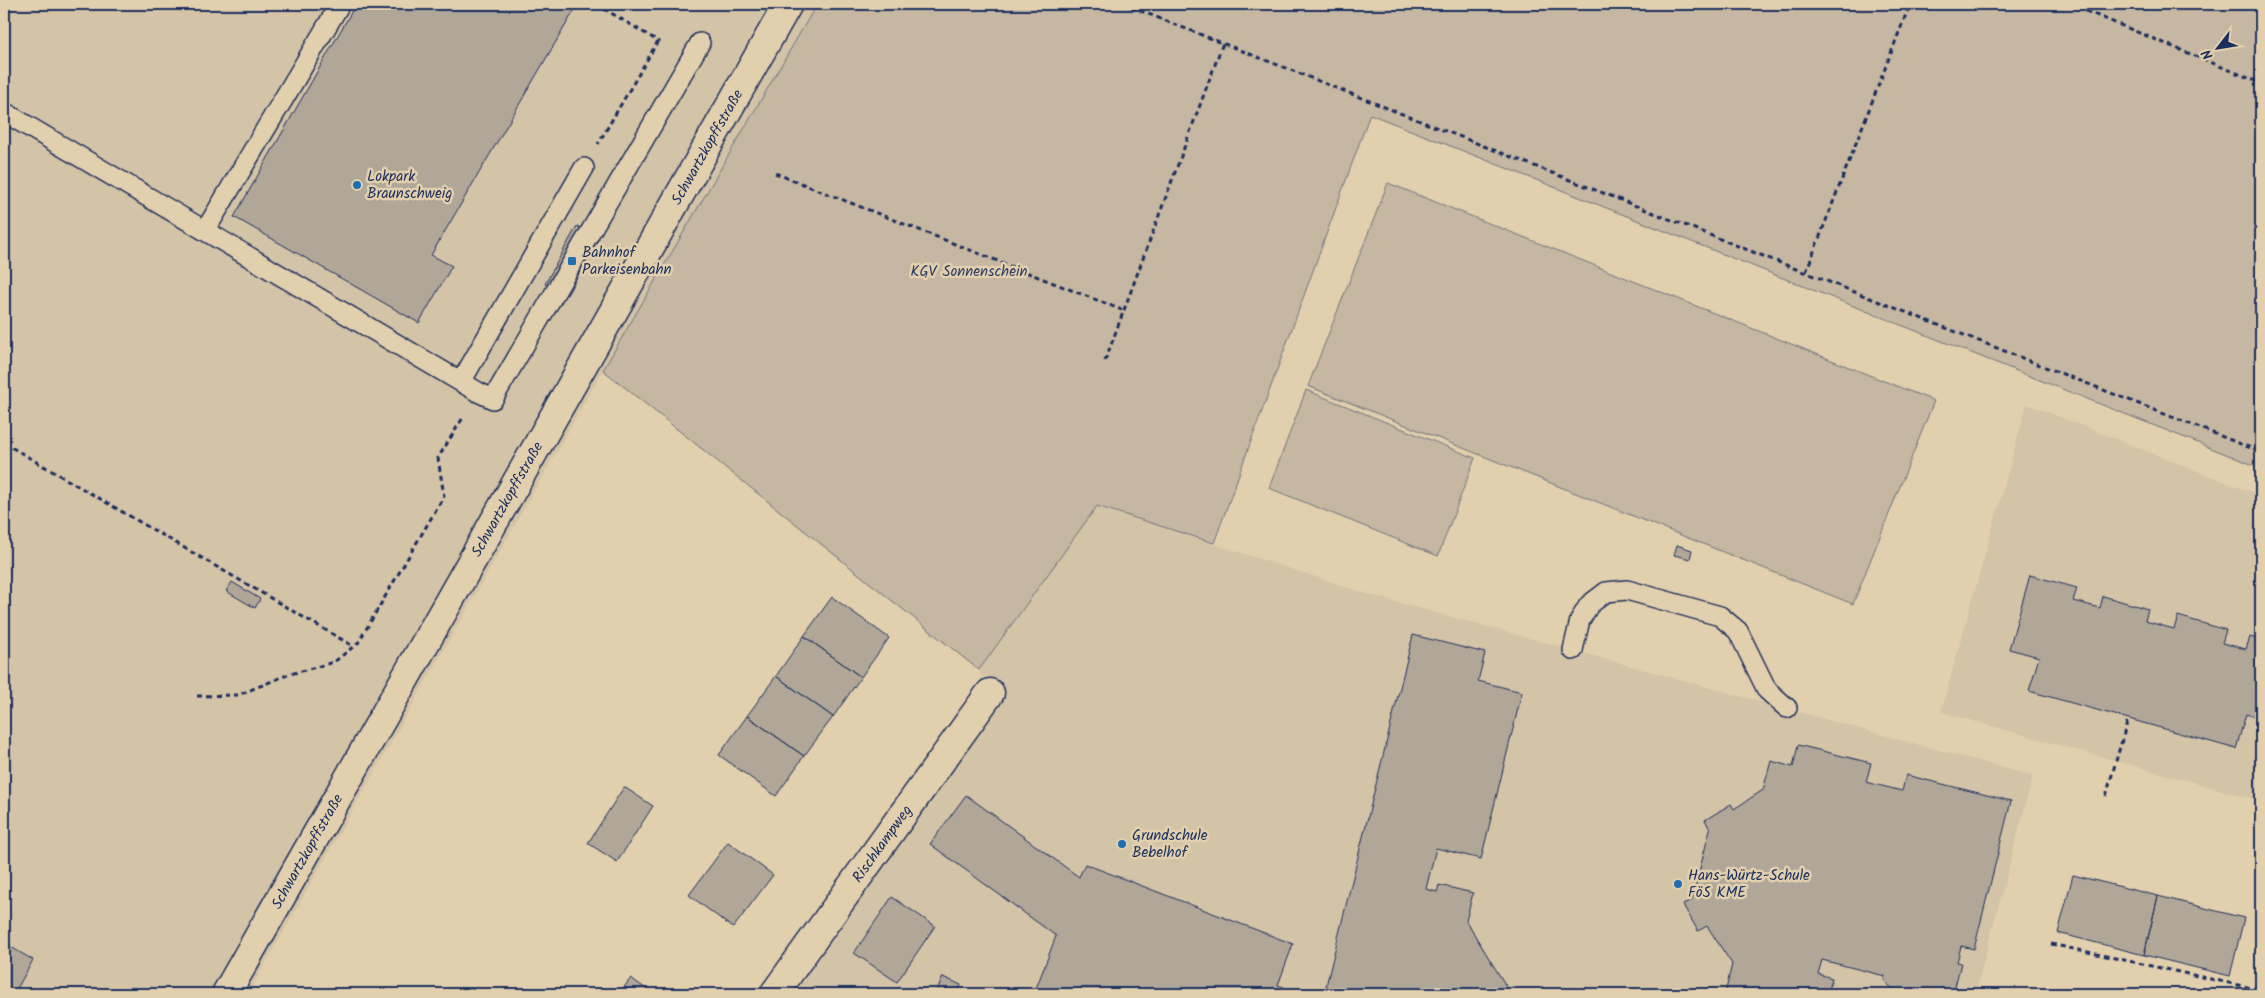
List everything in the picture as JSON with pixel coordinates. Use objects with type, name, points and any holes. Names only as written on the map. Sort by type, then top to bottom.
[{"type":"street","name":"Schwartzkopffstraße","points":[[226,994],[788,4]]},
{"type":"street","name":"Rischkampweg","points":[[774,994],[990,693]]},
{"type":"lane","points":[[205,231],[340,4]]},
{"type":"lane","points":[[4,112],[70,153],[493,399],[700,43]]},
{"type":"lane","points":[[461,382],[584,168]]},
{"type":"lane","points":[[1573,650],[1580,620],[1589,605],[1606,592],[1627,590],[1720,616],[1738,631],[1767,690],[1787,708]]},
{"type":"path","points":[[584,168],[658,42],[596,4]]},
{"type":"path","points":[[1123,4],[2261,452]]},
{"type":"path","points":[[1806,272],[1910,4]]},
{"type":"path","points":[[2069,4],[2261,83]]},
{"type":"path","points":[[1105,360],[1122,310],[1223,43]]},
{"type":"path","points":[[775,172],[1122,310]]},
{"type":"path","points":[[197,696],[238,695],[287,676],[334,662],[358,642],[444,496],[438,458],[478,392]]},
{"type":"path","points":[[4,443],[354,646]]},
{"type":"path","points":[[2106,796],[2128,719]]},
{"type":"path","points":[[2051,944],[2261,990]]},
{"type":"shaded area","points":[[4,4],[817,4],[603,370],[248,994],[4,994]]},
{"type":"shaded area","points":[[2027,404],[2261,496],[2261,801],[1941,712]]},
{"type":"shaded area","points":[[1097,506],[1371,595],[2033,776],[1975,994],[774,994],[990,693],[979,670]]},
{"type":"green space","name":"KGV Sonnenschein","points":[[817,4],[2261,4],[2261,468],[1370,114],[1214,543],[1097,506],[979,670],[603,370]]},
{"type":"green space","points":[[1388,183],[1934,401],[1853,604],[1308,386]]},
{"type":"green space","points":[[1306,390],[1475,458],[1438,556],[1269,488]]},
{"type":"building","name":"Lokpark Braunschweig","points":[[356,4],[578,4],[431,255],[452,266],[419,323],[234,217]]},
{"type":"building","name":"Bahnhof Parkeisenbahn","points":[[577,226],[599,238],[567,295],[545,284]]},
{"type":"building","points":[[1677,545],[1692,550],[1690,559],[1674,555]]},
{"type":"building","points":[[2030,575],[2077,588],[2073,601],[2100,608],[2103,596],[2148,609],[2145,621],[2174,629],[2178,616],[2226,630],[2222,643],[2246,649],[2250,637],[2261,640],[2261,719],[2246,714],[2236,749],[2029,691],[2039,657],[2009,649]]},
{"type":"building","points":[[232,582],[260,599],[255,608],[226,591]]},
{"type":"building","points":[[832,597],[889,638],[861,677],[804,636]]},
{"type":"building","points":[[1413,635],[1485,653],[1478,681],[1522,692],[1481,859],[1436,848],[1426,889],[1437,892],[1439,885],[1473,893],[1466,921],[1511,994],[1324,994]]},
{"type":"building","points":[[804,636],[861,677],[833,717],[776,676]]},
{"type":"building","points":[[776,676],[833,717],[804,756],[747,716]]},
{"type":"building","points":[[747,716],[804,756],[776,796],[719,755]]},
{"type":"building","points":[[1798,745],[1871,763],[1866,782],[1902,791],[1906,775],[2011,801],[1974,949],[1961,946],[1957,962],[1961,963],[1953,994],[1897,994],[1884,980],[1885,976],[1822,960],[1818,974],[1832,978],[1828,994],[1725,994],[1732,964],[1707,926],[1698,931],[1683,905],[1692,900],[1710,829],[1705,820],[1731,804],[1734,809],[1763,790],[1771,761],[1793,767]]},
{"type":"building","points":[[624,787],[653,806],[617,862],[588,843]]},
{"type":"building","points":[[966,795],[1079,877],[1085,864],[1293,944],[1278,985],[1302,994],[1034,994],[1056,936],[930,844]]},
{"type":"building","points":[[728,842],[773,875],[733,928],[689,895]]},
{"type":"building","points":[[2073,875],[2158,896],[2144,955],[2058,933]]},
{"type":"building","points":[[2158,896],[2244,918],[2230,976],[2144,955]]},
{"type":"building","points":[[892,897],[935,926],[897,982],[854,953]]},
{"type":"building","points":[[4,943],[33,960],[14,994],[4,994]]},
{"type":"building","points":[[943,977],[961,985],[957,994],[935,994]]},
{"type":"building","points":[[631,978],[653,994],[619,994]]},
{"type":"place","name":"Lokpark Braunschweig","points":[[357,185]]},
{"type":"place","name":"Bahnhof Parkeisenbahn","points":[[572,261]]},
{"type":"place","name":"Grundschule Bebelhof","points":[[1122,844]]},
{"type":"place","name":"Hans-Würtz-Schule FöS KME","points":[[1678,884]]}]
